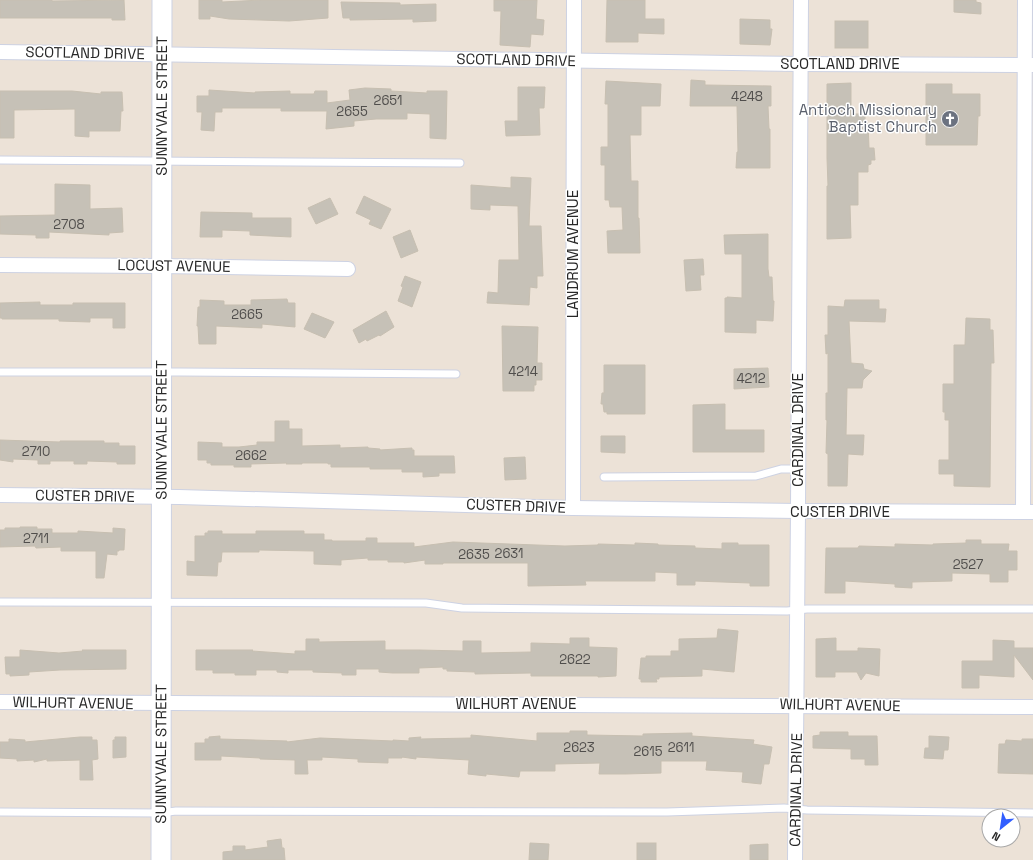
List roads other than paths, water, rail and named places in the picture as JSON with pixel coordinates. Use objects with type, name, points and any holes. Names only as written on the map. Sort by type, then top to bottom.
[{"type":"street","name":"SUNNYVALE STREET","points":[[161,860],[162,0]]},
{"type":"street","name":"LANDRUM AVENUE","points":[[572,508],[574,0]]},
{"type":"street","name":"CARDINAL DRIVE","points":[[795,860],[800,0]]},
{"type":"street","points":[[1025,0],[1028,65],[1028,512]]},
{"type":"street","name":"SCOTLAND DRIVE","points":[[0,52],[800,64],[1028,65]]},
{"type":"street","name":"LOCUST AVENUE","points":[[0,265],[348,269]]},
{"type":"street","name":"CUSTER DRIVE","points":[[0,495],[162,497],[572,508],[798,512],[1028,512]]},
{"type":"street","name":"WILHURT AVENUE","points":[[0,702],[161,704],[1033,707]]},
{"type":"lane","points":[[0,160],[460,163]]},
{"type":"lane","points":[[0,372],[456,374]]},
{"type":"lane","points":[[604,477],[756,476],[781,469],[798,469]]},
{"type":"lane","points":[[0,602],[426,603],[462,608],[797,610],[1033,609]]},
{"type":"lane","points":[[0,812],[667,812],[795,809],[1033,813]]},
{"type":"place","name":"Antioch Missionary Baptist Church","points":[[950,119]]}]
